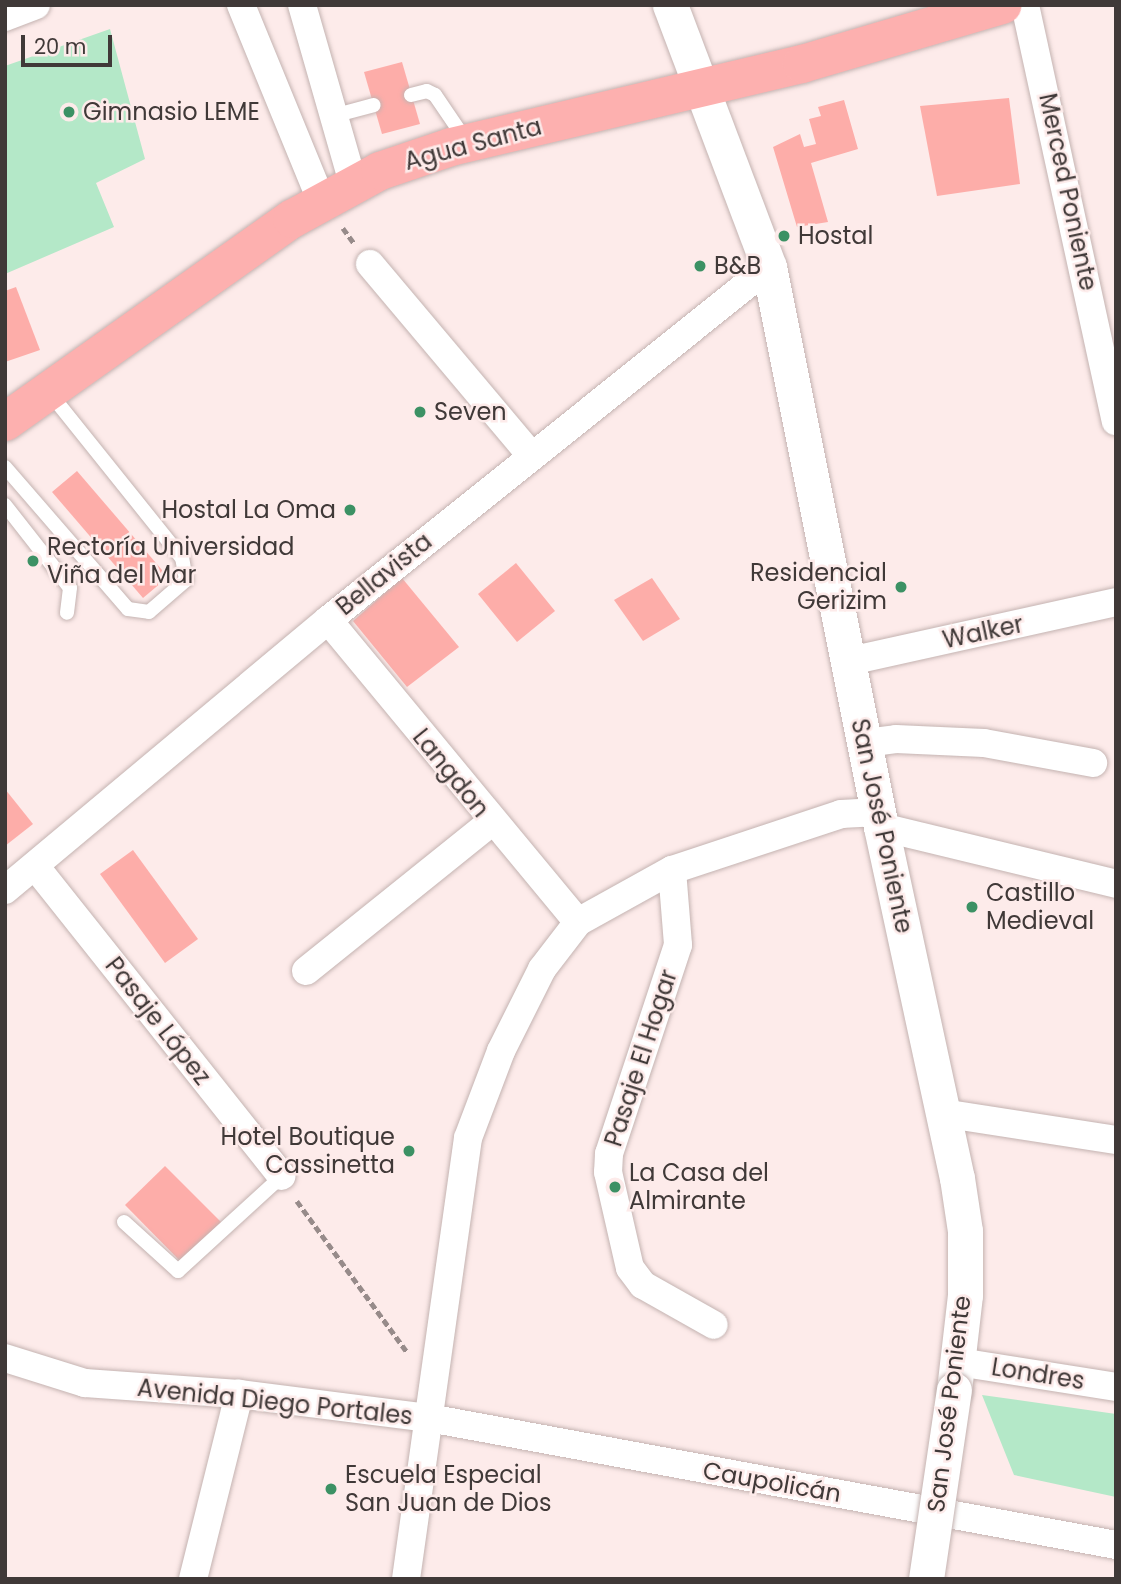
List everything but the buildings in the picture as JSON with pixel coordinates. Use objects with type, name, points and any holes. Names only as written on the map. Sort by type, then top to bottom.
[{"type":"main road","name":"Agua Santa","points":[[5,422],[337,192],[410,160],[468,143],[802,64],[1003,5]]},
{"type":"street","points":[[5,17],[36,5]]},
{"type":"street","points":[[242,5],[337,192]]},
{"type":"street","points":[[302,5],[333,116],[337,192]]},
{"type":"street","name":"San José Poniente","points":[[670,5],[769,267],[965,1231],[957,1376],[926,1579]]},
{"type":"street","name":"Merced Poniente","points":[[1025,5],[1116,421]]},
{"type":"street","points":[[370,264],[530,455]]},
{"type":"street","name":"Bellavista","points":[[5,890],[530,455],[769,267]]},
{"type":"street","name":"Walker","points":[[850,662],[1116,603]]},
{"type":"street","name":"Langdon","points":[[328,620],[491,822],[578,922]]},
{"type":"street","points":[[865,743],[896,739],[984,743],[1093,763]]},
{"type":"street","points":[[429,1418],[468,1138],[500,1051],[542,969],[578,922],[672,870],[841,814],[880,820],[1116,884]]},
{"type":"street","points":[[306,971],[491,822]]},
{"type":"street","name":"Pasaje López","points":[[35,866],[282,1176]]},
{"type":"street","name":"Pasaje El Hogar","points":[[672,870],[678,945],[609,1154],[608,1172],[630,1268],[643,1285],[713,1325]]},
{"type":"street","points":[[942,1113],[1116,1140]]},
{"type":"street","name":"Avenida Diego Portales","points":[[5,1358],[85,1383],[239,1394],[429,1418],[405,1579]]},
{"type":"street","name":"Londres","points":[[957,1376],[1116,1387]]},
{"type":"street","points":[[192,1579],[239,1394]]},
{"type":"street","name":"Caupolicán","points":[[429,1418],[1116,1545]]},
{"type":"lane","points":[[411,95],[427,91],[435,95],[468,143]]},
{"type":"lane","points":[[333,116],[374,105]]},
{"type":"lane","points":[[5,467],[128,609],[149,612],[186,580],[183,558],[48,391]]},
{"type":"lane","points":[[5,505],[70,588],[67,613]]},
{"type":"lane","points":[[124,1222],[178,1271],[282,1176]]},
{"type":"path","points":[[308,1217],[399,1339]]},
{"type":"green space","name":"Gimnasio LEME","points":[[110,29],[145,159],[96,183],[114,227],[5,274],[5,66]]},
{"type":"green space","points":[[982,1395],[1116,1414],[1116,1497],[1014,1475]]},
{"type":"place","name":"Gimnasio LEME","points":[[69,112]]},
{"type":"place","name":"Hostal","points":[[784,236]]},
{"type":"place","name":"B&B","points":[[700,266]]},
{"type":"place","name":"Seven","points":[[420,412]]},
{"type":"place","name":"Hostal La Oma","points":[[350,510]]},
{"type":"place","name":"Rectoría Universidad Viña del Mar","points":[[33,561]]},
{"type":"place","name":"Residencial Gerizim","points":[[901,587]]},
{"type":"place","name":"Castillo Medieval","points":[[972,907]]},
{"type":"place","name":"Hotel Boutique Cassinetta","points":[[409,1151]]},
{"type":"place","name":"La Casa del Almirante","points":[[615,1187]]},
{"type":"place","name":"Escuela Especial San Juan de Dios","points":[[331,1489]]}]
